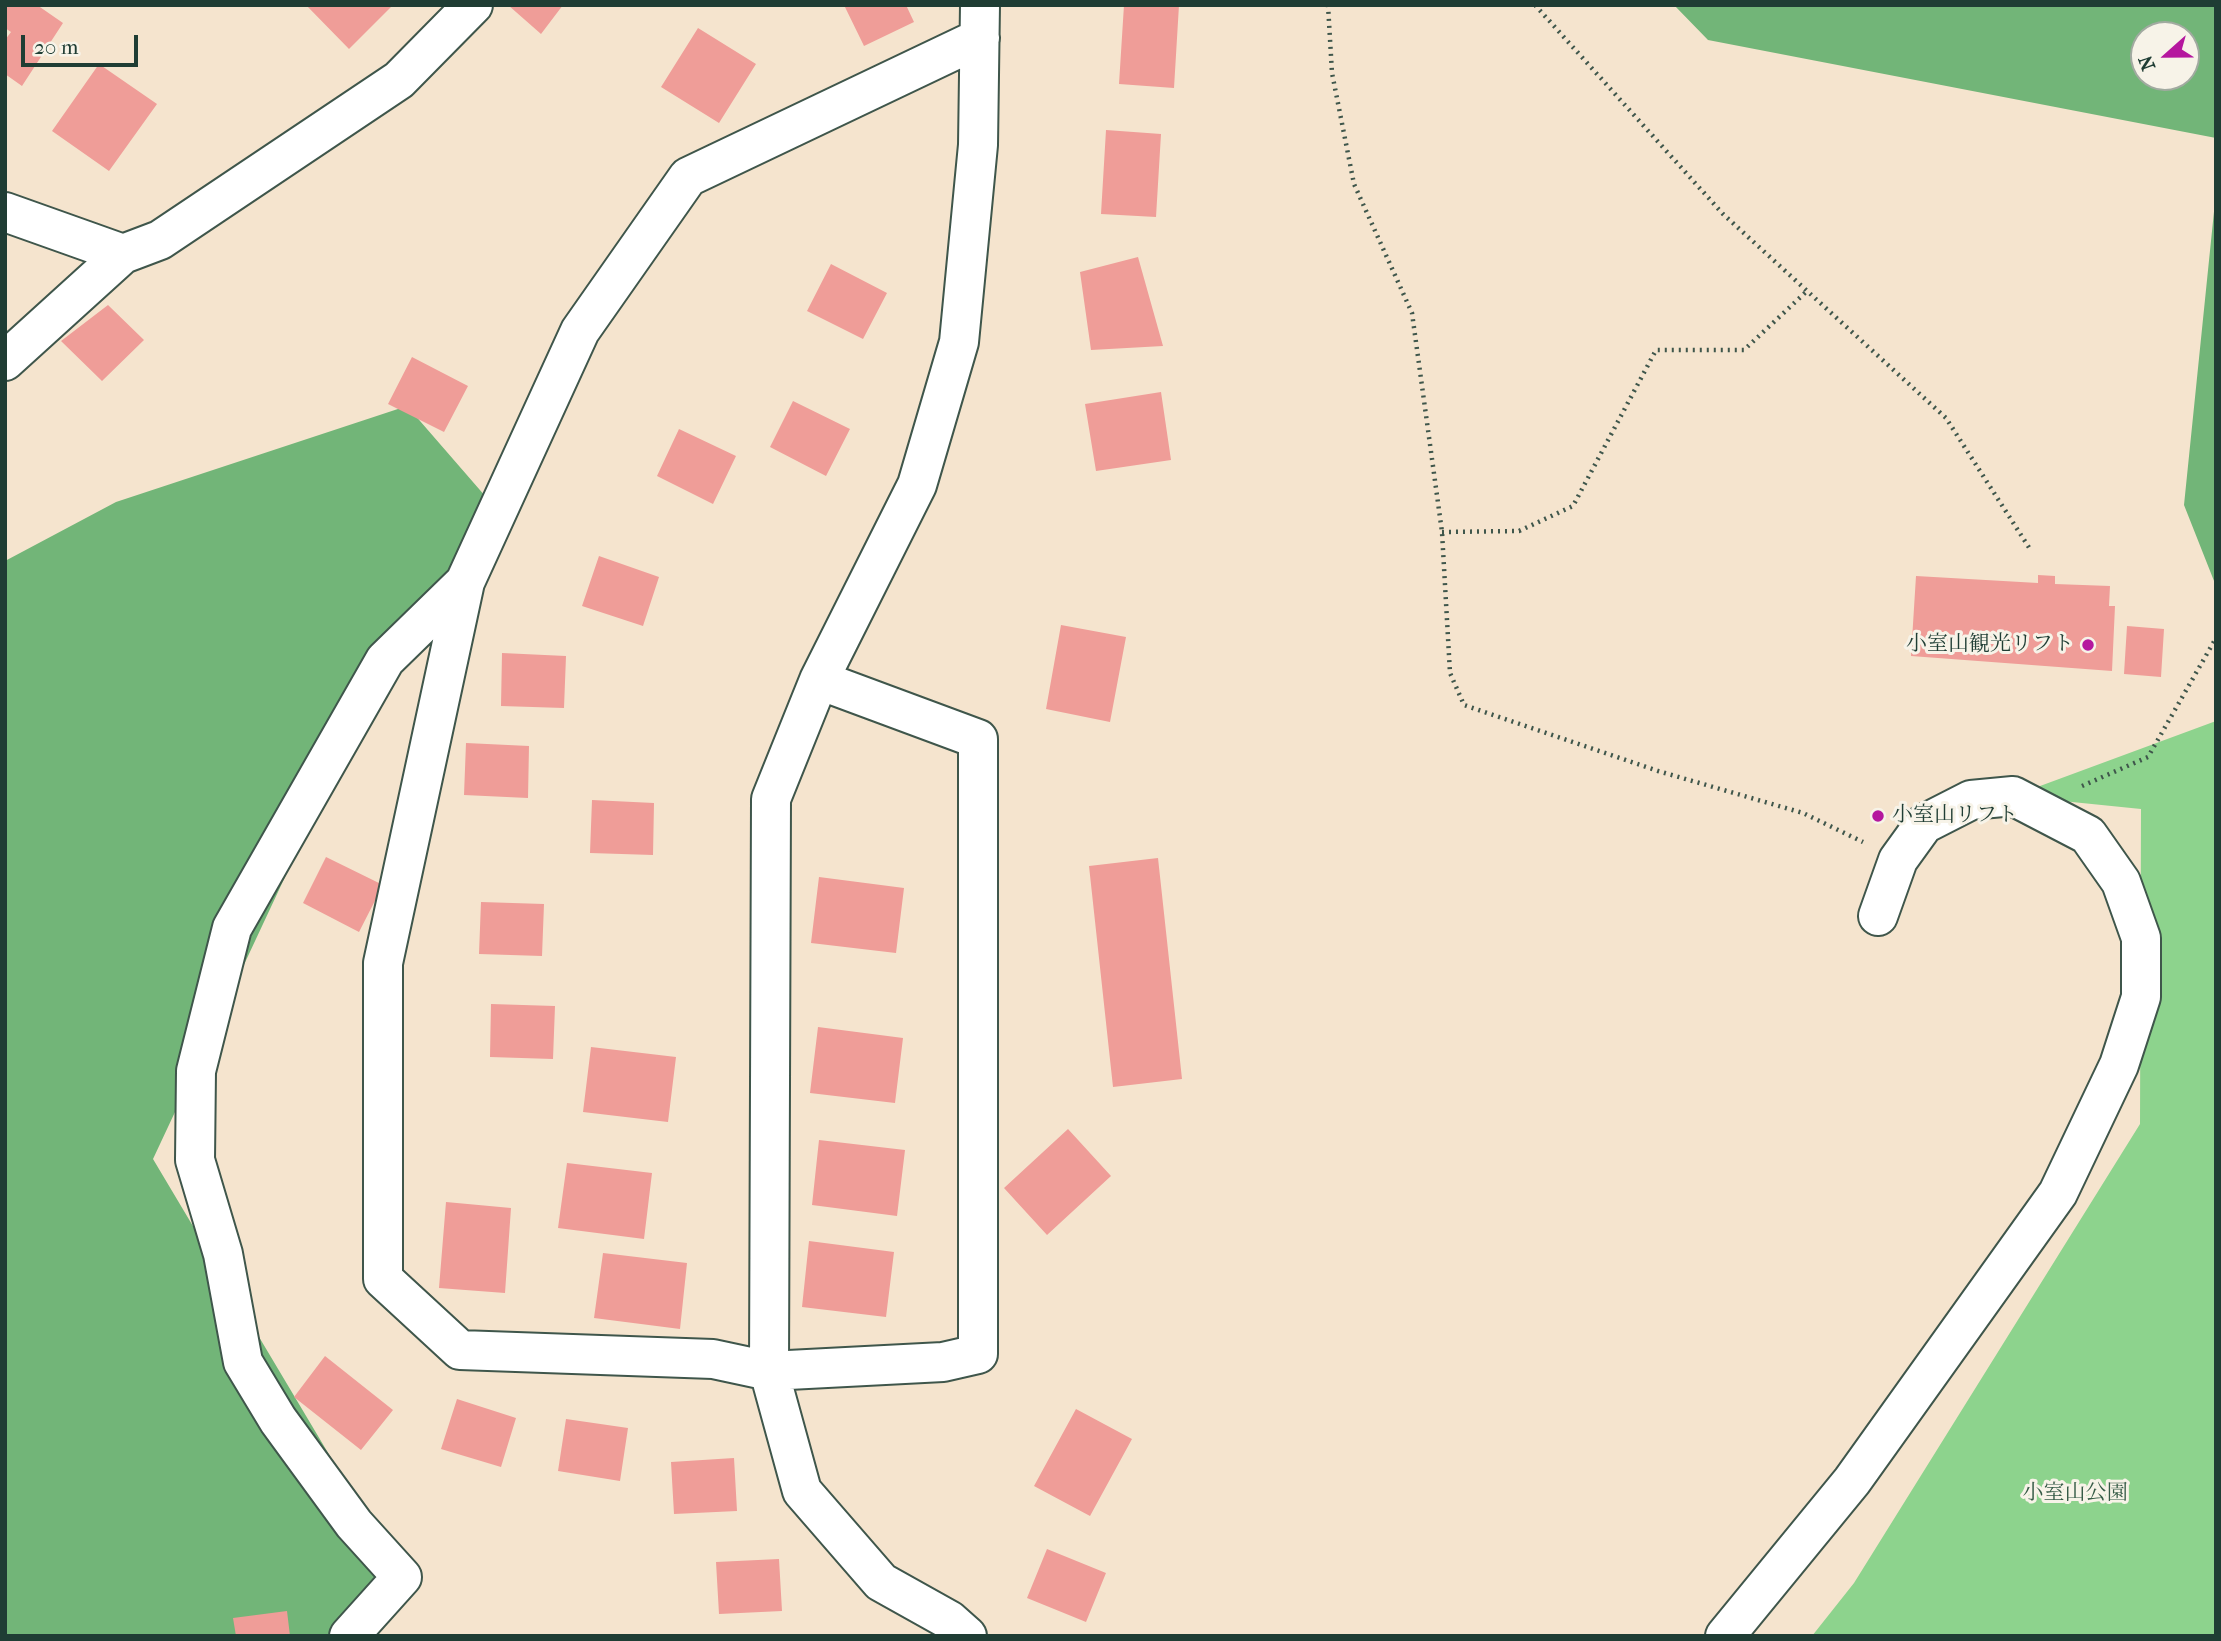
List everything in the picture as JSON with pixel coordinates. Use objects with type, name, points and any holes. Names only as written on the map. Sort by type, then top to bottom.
[{"type":"street","points":[[5,361],[123,254],[160,240],[399,80],[473,5]]},
{"type":"street","points":[[819,680],[978,739],[978,1354],[943,1362],[769,1371],[713,1359],[460,1350],[383,1279],[383,963],[465,582],[580,331],[688,177],[980,21],[978,145],[959,342],[917,485],[819,680],[771,799],[769,1371],[802,1491],[881,1582],[949,1620],[967,1636]]},
{"type":"street","points":[[5,212],[123,254]]},
{"type":"street","points":[[349,1636],[402,1577],[354,1524],[278,1420],[243,1362],[223,1254],[195,1160],[196,1071],[232,928],[385,660],[465,582]]},
{"type":"street","points":[[1724,1636],[1853,1481],[2058,1194],[2119,1065],[2141,997],[2141,938],[2121,883],[2088,835],[2013,796],[1971,800],[1924,824],[1898,860],[1878,916]]},
{"type":"path","points":[[1328,5],[1332,73],[1354,184],[1412,313],[1442,532],[1450,673],[1464,705],[1658,771],[1803,813],[1898,860]]},
{"type":"path","points":[[1535,5],[1723,214],[1946,418],[2030,549]]},
{"type":"path","points":[[1442,532],[1519,531],[1573,506],[1656,350],[1744,350],[1807,291]]},
{"type":"path","points":[[2054,816],[2075,790],[2148,757],[2216,638]]},
{"type":"green space","points":[[1674,5],[2216,5],[2216,138],[1708,40]]},
{"type":"green space","points":[[2216,192],[2216,586],[2184,505]]},
{"type":"green space","points":[[407,406],[499,512],[380,674],[153,1159],[402,1577],[326,1636],[5,1636],[5,561],[116,502]]},
{"type":"green space","name":"小室山公園","points":[[2216,721],[2216,1636],[1812,1636],[1854,1583],[2140,1124],[2141,809],[2013,796]]},
{"type":"building","points":[[5,5],[37,5],[63,23],[22,86],[5,74],[5,40],[11,32],[5,28]]},
{"type":"building","points":[[306,5],[393,5],[349,49]]},
{"type":"building","points":[[508,5],[563,5],[541,34]]},
{"type":"building","points":[[844,5],[906,5],[914,22],[864,46]]},
{"type":"building","points":[[1124,5],[1179,5],[1174,88],[1119,84]]},
{"type":"building","points":[[698,28],[756,64],[719,123],[661,87]]},
{"type":"building","points":[[99,64],[157,104],[109,171],[52,131]]},
{"type":"building","points":[[1106,130],[1161,134],[1156,217],[1101,214]]},
{"type":"building","points":[[1138,257],[1163,346],[1091,350],[1080,272]]},
{"type":"building","points":[[831,264],[887,293],[863,339],[807,311]]},
{"type":"building","points":[[108,305],[144,340],[102,381],[61,341]]},
{"type":"building","points":[[412,357],[468,386],[444,432],[388,404]]},
{"type":"building","points":[[1161,392],[1171,460],[1096,471],[1085,404]]},
{"type":"building","points":[[793,401],[850,429],[826,476],[770,447]]},
{"type":"building","points":[[679,429],[736,456],[713,504],[657,476]]},
{"type":"building","points":[[599,556],[659,577],[643,626],[582,606]]},
{"type":"building","points":[[2038,575],[2055,576],[2055,584],[2110,586],[2109,606],[2115,606],[2112,671],[1911,656],[1916,576],[2038,583]]},
{"type":"building","points":[[1061,625],[1126,637],[1110,722],[1046,709]]},
{"type":"building","points":[[2127,626],[2164,629],[2161,677],[2124,674]]},
{"type":"building","points":[[502,653],[566,656],[564,708],[501,706]]},
{"type":"building","points":[[466,743],[529,746],[528,798],[464,795]]},
{"type":"building","points":[[592,800],[654,803],[653,855],[590,853]]},
{"type":"building","points":[[326,857],[383,885],[359,932],[303,903]]},
{"type":"building","points":[[1158,858],[1182,1079],[1113,1087],[1089,866]]},
{"type":"building","points":[[819,877],[904,888],[896,953],[811,943]]},
{"type":"building","points":[[481,902],[544,904],[542,956],[479,954]]},
{"type":"building","points":[[491,1004],[555,1006],[553,1059],[490,1057]]},
{"type":"building","points":[[818,1027],[903,1038],[895,1103],[810,1093]]},
{"type":"building","points":[[591,1047],[676,1057],[668,1122],[583,1112]]},
{"type":"building","points":[[1068,1129],[1111,1176],[1047,1235],[1004,1188]]},
{"type":"building","points":[[819,1140],[905,1150],[897,1216],[812,1205]]},
{"type":"building","points":[[567,1163],[652,1173],[644,1239],[558,1228]]},
{"type":"building","points":[[446,1202],[511,1208],[505,1293],[439,1288]]},
{"type":"building","points":[[809,1241],[894,1252],[886,1317],[802,1307]]},
{"type":"building","points":[[603,1253],[687,1263],[680,1329],[594,1318]]},
{"type":"building","points":[[325,1356],[393,1410],[361,1450],[294,1397]]},
{"type":"building","points":[[457,1399],[516,1418],[501,1467],[441,1449]]},
{"type":"building","points":[[1076,1409],[1132,1439],[1090,1516],[1034,1486]]},
{"type":"building","points":[[566,1419],[628,1428],[620,1481],[558,1471]]},
{"type":"building","points":[[734,1458],[737,1511],[674,1514],[671,1462]]},
{"type":"building","points":[[1047,1549],[1106,1573],[1086,1622],[1027,1598]]},
{"type":"building","points":[[779,1559],[782,1611],[719,1614],[716,1562]]},
{"type":"building","points":[[287,1611],[290,1636],[236,1636],[233,1618]]},
{"type":"place","name":"小室山観光リフト","points":[[2088,645]]},
{"type":"place","name":"小室山リフト","points":[[1878,816]]}]
